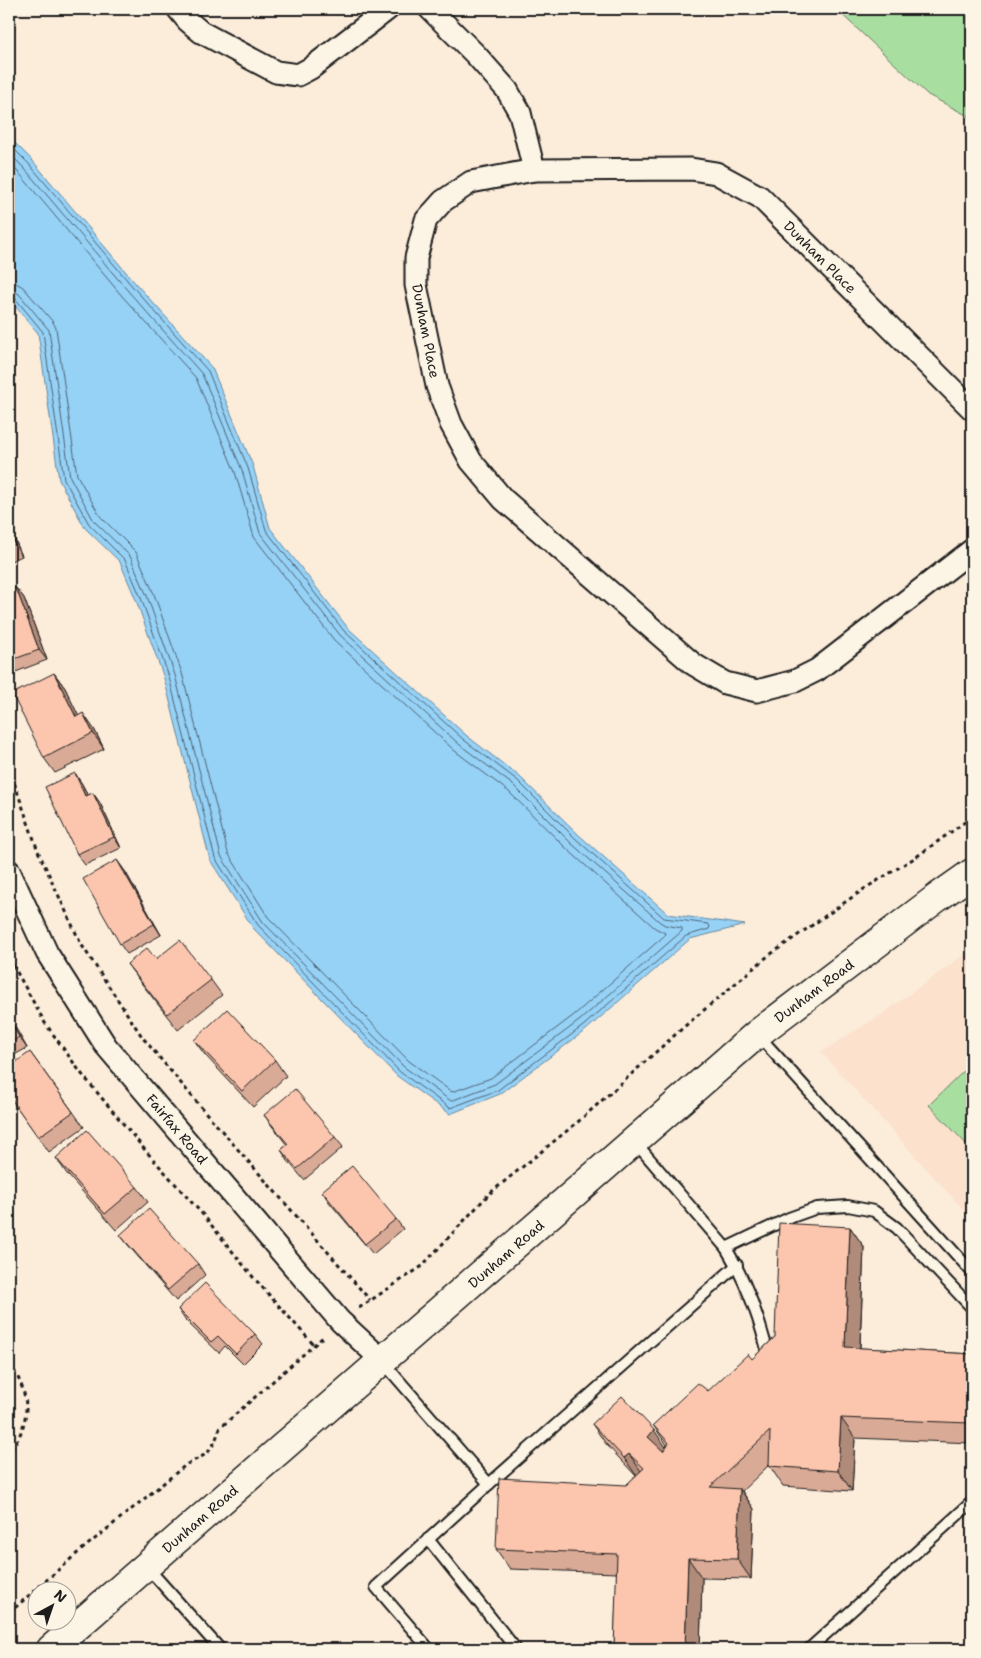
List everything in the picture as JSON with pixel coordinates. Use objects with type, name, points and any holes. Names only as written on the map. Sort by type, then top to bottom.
[{"type":"street","points":[[178,9],[201,32],[276,72],[298,75],[312,68],[388,9]]},
{"type":"street","points":[[430,9],[476,55],[506,90],[520,113],[534,170]]},
{"type":"street","name":"Dunham Place","points":[[972,409],[760,197],[716,174],[691,169],[534,170],[471,182],[443,201],[426,220],[416,258],[416,285],[437,386],[451,424],[471,461],[504,499],[693,664],[725,684],[758,691],[795,681],[817,670],[972,550]]},
{"type":"street","name":"Fairfax Road","points":[[9,871],[47,953],[106,1046],[340,1322],[383,1361]]},
{"type":"street","name":"Dunham Road","points":[[51,1649],[757,1034],[972,872]]},
{"type":"lane","points":[[757,1034],[972,1272]]},
{"type":"lane","points":[[634,1142],[726,1248],[737,1265],[764,1338],[770,1361]]},
{"type":"lane","points":[[726,1248],[789,1218],[817,1208],[848,1206],[874,1211],[897,1228],[972,1308]]},
{"type":"lane","points":[[429,1649],[376,1586],[737,1265]]},
{"type":"lane","points":[[383,1361],[489,1484]]},
{"type":"lane","points":[[809,1649],[972,1502]]},
{"type":"lane","points":[[428,1539],[516,1649]]},
{"type":"lane","points":[[146,1566],[220,1649]]},
{"type":"path","points":[[9,768],[38,850],[53,884],[82,944],[128,1016],[143,1038],[206,1112],[370,1300]]},
{"type":"path","points":[[9,1613],[74,1556],[187,1464],[208,1454],[220,1428],[314,1344],[370,1300],[421,1267],[489,1194],[579,1121],[685,1026],[768,956],[864,889],[916,857],[972,817]]},
{"type":"path","points":[[9,958],[45,1023],[81,1074],[204,1216],[253,1277],[314,1344]]},
{"type":"path","points":[[9,1364],[22,1388],[26,1408],[23,1426],[15,1446],[9,1451]]},
{"type":"shaded area","points":[[972,949],[972,1219],[821,1052],[878,1017]]},
{"type":"green space","points":[[836,9],[972,9],[972,118],[928,95]]},
{"type":"green space","points":[[972,1063],[972,1150],[929,1105]]},
{"type":"water","points":[[9,137],[32,160],[136,284],[212,368],[253,466],[270,528],[348,628],[467,736],[520,777],[579,835],[668,914],[745,925],[690,939],[586,1030],[500,1094],[450,1114],[397,1076],[253,928],[210,860],[164,678],[120,562],[85,528],[59,480],[38,333],[9,299]]},
{"type":"building","points":[[16,588],[39,650],[9,661],[9,590]]},
{"type":"building","points":[[54,673],[76,717],[83,713],[93,733],[44,758],[12,694]]},
{"type":"building","points":[[75,773],[85,796],[93,793],[114,837],[77,854],[45,787]]},
{"type":"building","points":[[117,860],[154,924],[120,944],[83,879]]},
{"type":"building","points":[[180,940],[211,980],[167,1014],[127,964],[147,948],[156,959]]},
{"type":"building","points":[[227,1009],[275,1060],[242,1091],[194,1040]]},
{"type":"building","points":[[9,1019],[19,1037],[9,1044]]},
{"type":"building","points":[[30,1052],[73,1112],[38,1137],[9,1096],[9,1067]]},
{"type":"building","points":[[295,1089],[335,1137],[297,1169],[281,1150],[288,1144],[264,1115]]},
{"type":"building","points":[[87,1130],[137,1187],[105,1214],[56,1158]]},
{"type":"building","points":[[352,1166],[396,1219],[365,1244],[322,1191]]},
{"type":"building","points":[[149,1209],[198,1264],[168,1290],[120,1235]]},
{"type":"building","points":[[779,1223],[850,1227],[845,1347],[972,1354],[969,1423],[841,1418],[838,1471],[769,1466],[770,1431],[710,1487],[740,1489],[737,1559],[688,1558],[685,1649],[614,1649],[617,1554],[496,1549],[499,1478],[626,1485],[644,1468],[629,1454],[624,1458],[592,1424],[622,1396],[654,1430],[648,1437],[663,1451],[669,1443],[653,1425],[698,1383],[708,1391],[748,1354],[752,1359],[775,1337]]},
{"type":"building","points":[[205,1283],[255,1334],[236,1354],[218,1336],[211,1342],[178,1309]]}]
